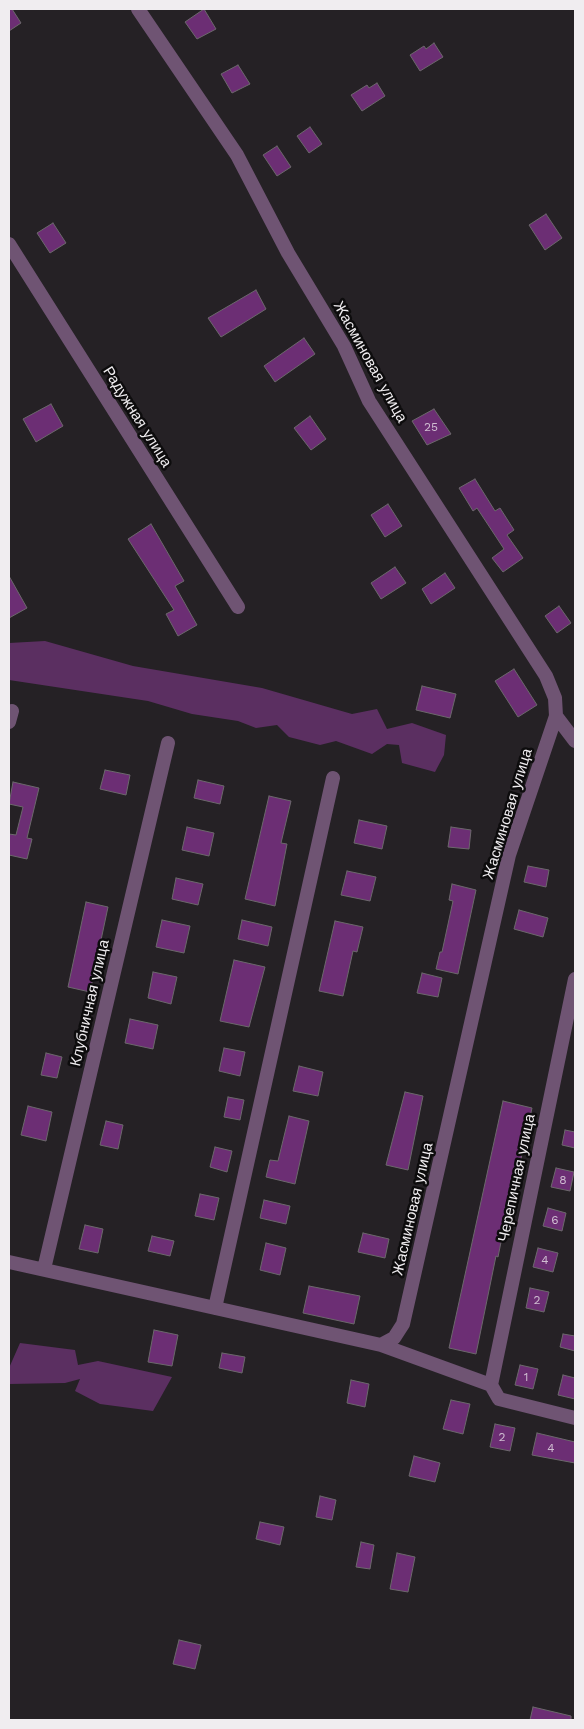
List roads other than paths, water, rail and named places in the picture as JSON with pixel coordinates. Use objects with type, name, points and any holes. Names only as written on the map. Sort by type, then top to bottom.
[{"type":"street","name":"Жасминовая улица","points":[[138,9],[236,155],[288,253],[344,346],[369,401],[546,676],[555,698],[556,716],[510,855],[403,1324],[394,1338],[381,1345]]},
{"type":"street","name":"Радужная улица","points":[[9,244],[238,607]]},
{"type":"street","points":[[556,716],[575,741]]},
{"type":"street","name":"Клубничная улица","points":[[44,1269],[168,744]]},
{"type":"street","points":[[215,1308],[333,778]]},
{"type":"street","name":"Черепичная улица","points":[[491,1385],[571,1023],[575,978]]},
{"type":"street","points":[[9,1262],[381,1345],[491,1385],[499,1399],[575,1418]]}]
